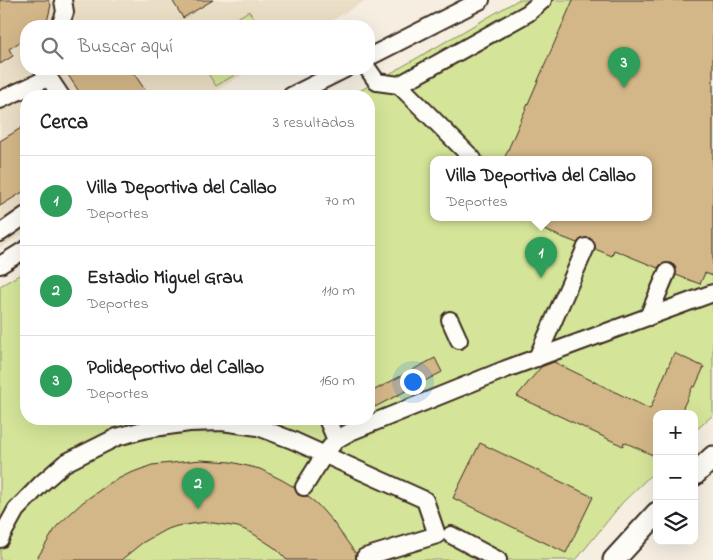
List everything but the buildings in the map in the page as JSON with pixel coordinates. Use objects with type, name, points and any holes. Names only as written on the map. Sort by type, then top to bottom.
[{"type":"main road","points":[[698,471],[713,457]]},
{"type":"main road","points":[[614,560],[653,517]]},
{"type":"street","points":[[62,0],[65,12],[62,20]]},
{"type":"street","points":[[375,54],[481,0]]},
{"type":"street","points":[[372,75],[377,82],[399,85],[528,14],[543,0]]},
{"type":"street","points":[[0,100],[43,75]]},
{"type":"street","points":[[47,75],[56,90]]},
{"type":"street","points":[[303,90],[333,75]]},
{"type":"street","points":[[399,85],[469,156]]},
{"type":"street","points":[[0,233],[20,219]]},
{"type":"street","points":[[537,358],[586,247]]},
{"type":"street","points":[[0,265],[20,253]]},
{"type":"street","points":[[648,317],[667,272]]},
{"type":"street","points":[[375,421],[713,293]]},
{"type":"street","points":[[450,320],[459,340]]},
{"type":"street","points":[[0,539],[16,510],[65,463],[117,437],[147,428],[172,425]]},
{"type":"street","points":[[244,425],[258,427],[292,440],[425,500],[437,535],[365,557]]},
{"type":"street","points":[[330,425],[336,440]]},
{"type":"street","points":[[304,487],[336,440],[366,425]]},
{"type":"street","points":[[451,535],[498,560]]},
{"type":"shaded area","points":[[0,0],[366,0],[333,20],[20,20],[20,75],[243,75],[217,90],[20,90],[20,236],[0,248]]},
{"type":"green space","points":[[518,0],[713,0],[713,415],[698,428],[698,410],[653,410],[653,473],[622,503],[576,560],[0,560],[0,286],[20,274],[20,425],[375,425],[375,90],[361,90]]},
{"type":"green space","points":[[249,11],[254,20],[234,20]]},
{"type":"green space","points":[[209,75],[235,75],[216,86]]},
{"type":"place","name":"Polideportivo del Callao","points":[[624,88]]},
{"type":"place","name":"Villa Deportiva del Callao","points":[[541,278]]},
{"type":"place","name":"Estadio Miguel Grau","points":[[198,509]]}]
